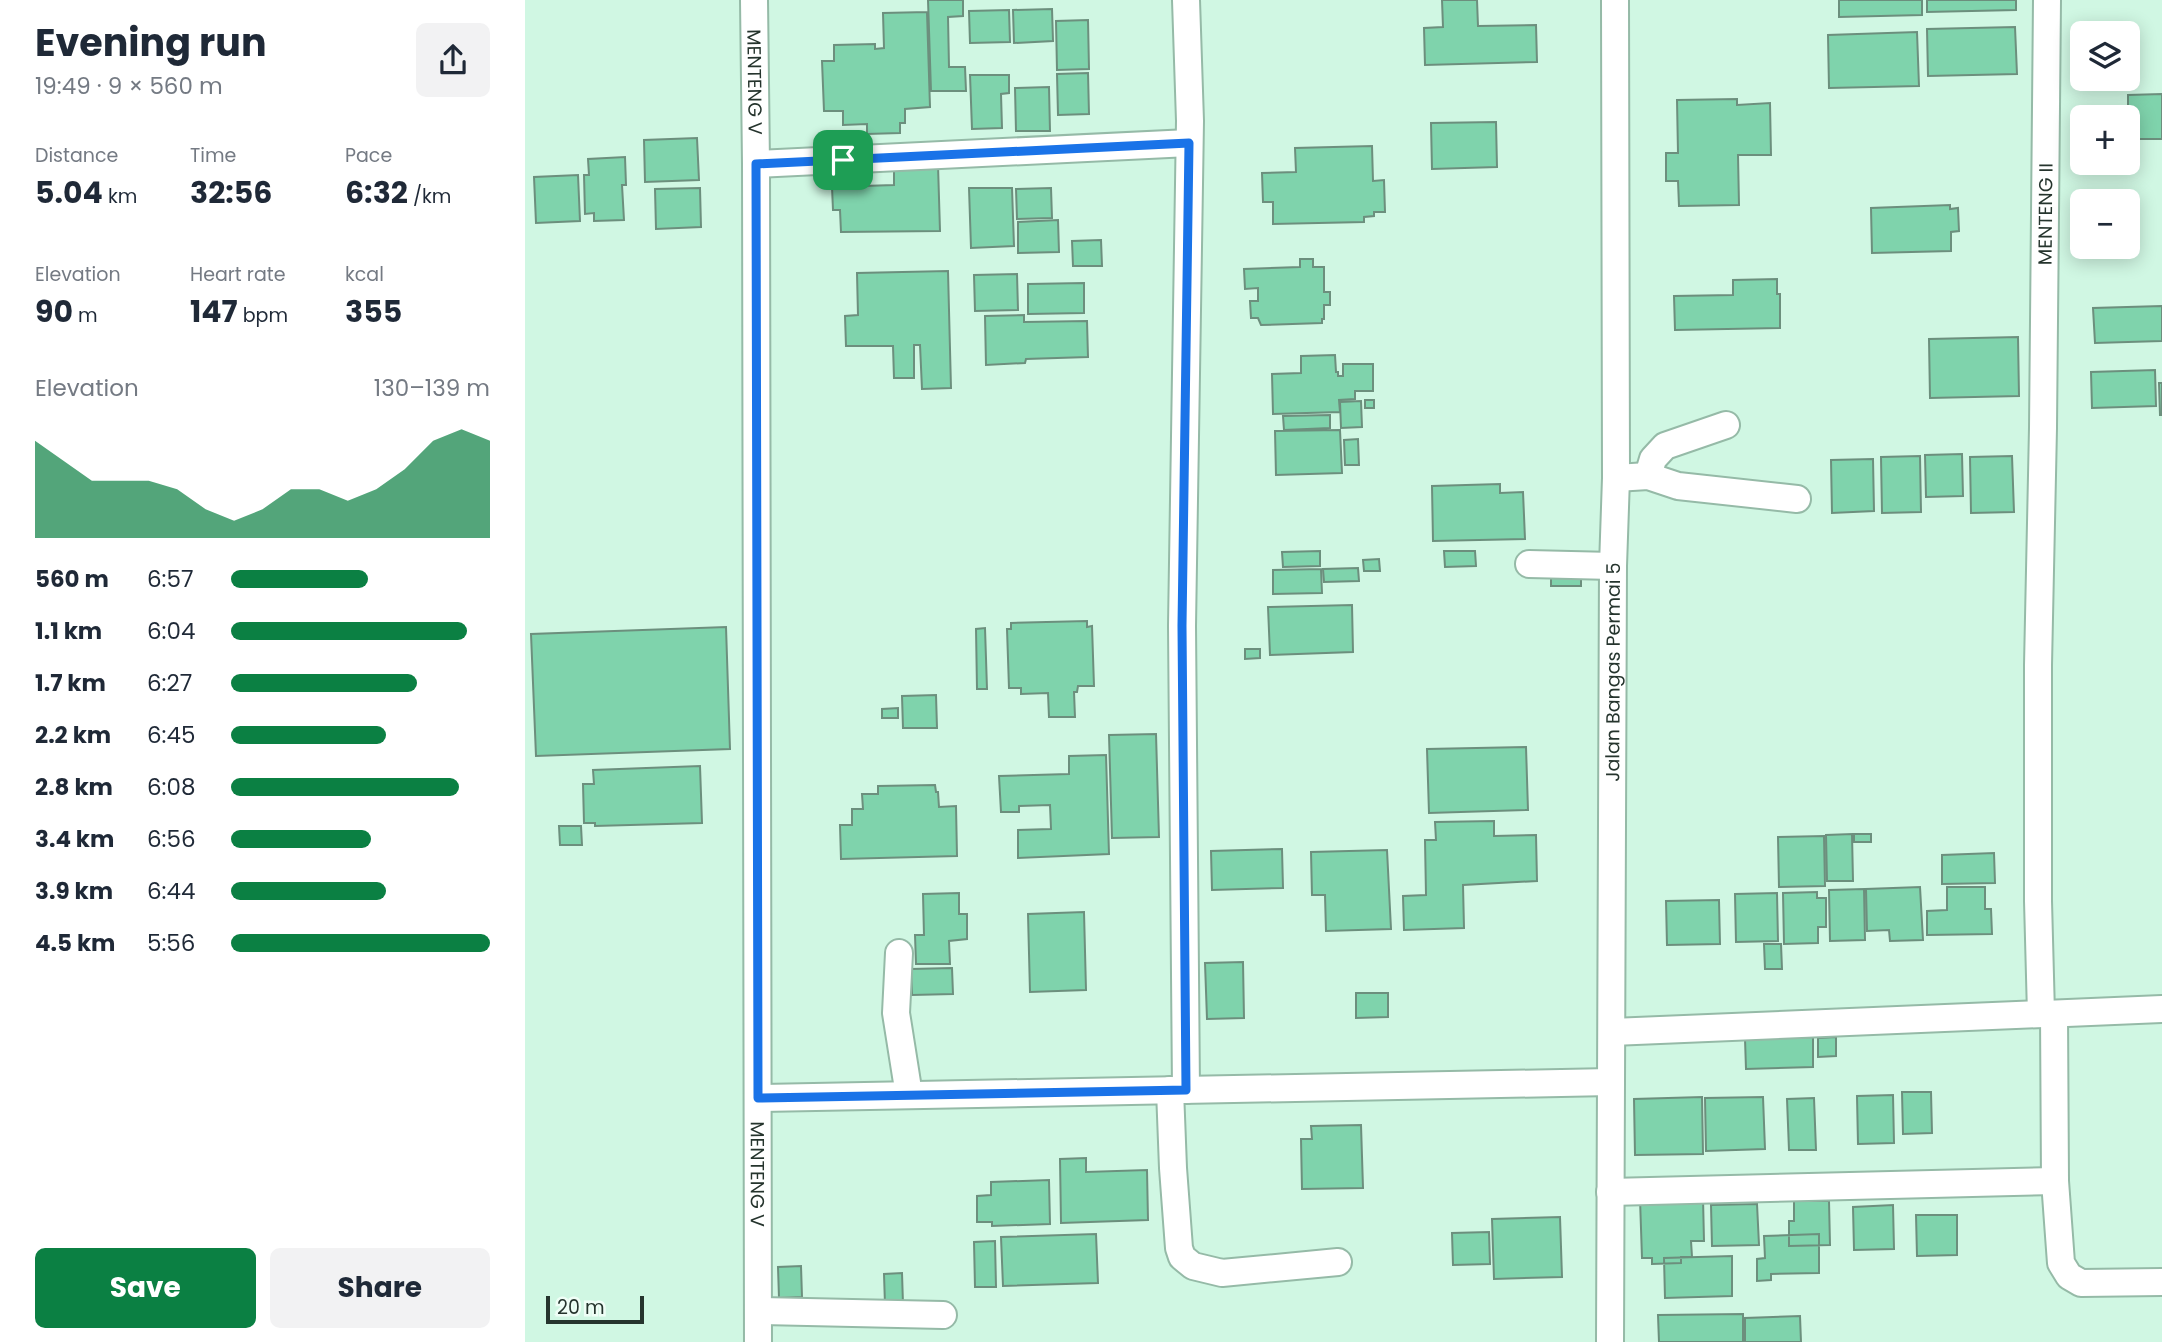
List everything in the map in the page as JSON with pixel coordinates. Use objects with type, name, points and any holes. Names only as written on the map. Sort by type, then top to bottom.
[{"type":"street","name":"MENTENG V","points":[[754,0],[758,1342]]},
{"type":"street","points":[[1186,0],[1189,143],[1178,1090],[1174,1181],[1179,1248],[1182,1257],[1193,1266],[1222,1273],[1338,1262]]},
{"type":"street","name":"Jalan Bangas Permai 5","points":[[1610,1342],[1613,566],[1616,478],[1615,0]]},
{"type":"street","name":"MENTENG II","points":[[2047,0],[2038,665],[2038,901],[2061,1263],[2069,1276],[2081,1283],[2162,1282]]},
{"type":"street","points":[[756,164],[1189,143]]},
{"type":"street","points":[[1648,476],[1653,459],[1665,446],[1726,425]]},
{"type":"street","points":[[1616,478],[1648,476],[1678,486],[1797,499]]},
{"type":"street","points":[[1529,564],[1613,566]]},
{"type":"street","points":[[899,953],[896,1013],[909,1096]]},
{"type":"street","points":[[1612,1032],[2162,1009]]},
{"type":"street","points":[[758,1098],[1611,1082]]},
{"type":"street","points":[[1610,1192],[2055,1181]]},
{"type":"street","points":[[758,1311],[943,1315]]},
{"type":"building","points":[[928,0],[963,0],[963,16],[948,17],[949,67],[965,67],[966,91],[931,91]]},
{"type":"building","points":[[1442,0],[1477,0],[1478,26],[1536,25],[1537,62],[1425,65],[1424,28],[1443,27]]},
{"type":"building","points":[[1839,0],[1922,0],[1922,15],[1839,17]]},
{"type":"building","points":[[1927,0],[2016,0],[2016,10],[1927,12]]},
{"type":"building","points":[[1052,9],[1053,41],[1014,43],[1013,10]]},
{"type":"building","points":[[1009,10],[1010,42],[970,43],[969,11]]},
{"type":"building","points":[[927,12],[930,107],[905,109],[905,123],[900,123],[900,133],[867,134],[867,124],[843,125],[843,111],[824,111],[822,61],[834,61],[834,45],[875,44],[875,49],[884,48],[883,13]]},
{"type":"building","points":[[1088,20],[1089,69],[1057,70],[1056,21]]},
{"type":"building","points":[[2015,27],[2017,74],[1928,76],[1927,29]]},
{"type":"building","points":[[1917,32],[1919,86],[1829,88],[1828,35]]},
{"type":"building","points":[[1088,73],[1089,114],[1058,115],[1057,74]]},
{"type":"building","points":[[970,75],[1009,75],[1009,93],[1001,94],[1002,128],[972,129]]},
{"type":"building","points":[[1049,87],[1050,131],[1016,131],[1015,88]]},
{"type":"building","points":[[2162,94],[2162,139],[2140,139],[2140,105],[2128,105],[2128,95]]},
{"type":"building","points":[[1737,99],[1737,105],[1770,103],[1771,155],[1738,155],[1739,205],[1679,206],[1678,181],[1666,181],[1666,153],[1678,153],[1677,100]]},
{"type":"building","points":[[1496,122],[1497,167],[1432,169],[1431,123]]},
{"type":"building","points":[[697,138],[699,180],[645,182],[644,140]]},
{"type":"building","points":[[1372,146],[1373,181],[1384,180],[1385,212],[1374,212],[1374,216],[1364,217],[1364,222],[1273,224],[1273,202],[1263,202],[1262,173],[1296,172],[1295,148]]},
{"type":"building","points":[[625,157],[626,185],[622,185],[624,220],[594,221],[594,213],[585,214],[584,175],[589,175],[588,159]]},
{"type":"building","points":[[938,165],[940,231],[841,232],[840,210],[833,210],[832,187],[894,185],[894,166]]},
{"type":"building","points":[[578,175],[580,221],[536,223],[534,177]]},
{"type":"building","points":[[700,188],[701,227],[656,229],[655,189]]},
{"type":"building","points":[[969,188],[1012,188],[1014,246],[971,248]]},
{"type":"building","points":[[1051,188],[1052,218],[1017,219],[1016,189]]},
{"type":"building","points":[[1950,205],[1950,209],[1958,208],[1959,231],[1951,232],[1951,251],[1872,253],[1871,208]]},
{"type":"building","points":[[1058,220],[1059,252],[1018,253],[1018,222]]},
{"type":"building","points":[[1101,240],[1102,266],[1073,266],[1072,241]]},
{"type":"building","points":[[1300,259],[1313,259],[1313,267],[1324,267],[1324,292],[1330,292],[1330,305],[1324,305],[1322,323],[1261,325],[1258,318],[1251,318],[1250,301],[1258,301],[1258,288],[1245,289],[1244,269],[1300,267]]},
{"type":"building","points":[[948,271],[951,388],[922,389],[920,345],[914,345],[914,378],[894,378],[893,346],[846,346],[845,316],[858,315],[857,273]]},
{"type":"building","points":[[1017,274],[1018,310],[975,311],[974,275]]},
{"type":"building","points":[[1777,279],[1780,328],[1675,330],[1674,296],[1733,295],[1733,280]]},
{"type":"building","points":[[1084,283],[1084,313],[1028,314],[1028,284]]},
{"type":"building","points":[[2162,306],[2162,341],[2095,343],[2093,308]]},
{"type":"building","points":[[1024,315],[1024,322],[1087,321],[1088,357],[1026,359],[1025,363],[986,365],[985,316]]},
{"type":"building","points":[[2018,337],[2019,396],[1930,398],[1929,339]]},
{"type":"building","points":[[1335,355],[1338,376],[1343,376],[1343,364],[1373,364],[1373,391],[1355,391],[1355,399],[1339,400],[1340,412],[1273,414],[1272,374],[1301,373],[1301,356]]},
{"type":"building","points":[[2155,370],[2156,406],[2092,408],[2091,372]]},
{"type":"building","points":[[2159,383],[2162,383],[2162,415],[2160,415]]},
{"type":"building","points":[[1365,400],[1374,400],[1374,408],[1365,408]]},
{"type":"building","points":[[1361,401],[1362,427],[1341,428],[1340,402]]},
{"type":"building","points":[[1330,415],[1330,428],[1284,430],[1283,416]]},
{"type":"building","points":[[1340,430],[1342,473],[1276,475],[1275,431]]},
{"type":"building","points":[[1358,439],[1359,465],[1345,465],[1344,440]]},
{"type":"building","points":[[1962,454],[1963,496],[1926,497],[1925,455]]},
{"type":"building","points":[[1920,456],[1921,512],[1882,513],[1881,457]]},
{"type":"building","points":[[2012,456],[2014,512],[1971,513],[1970,457]]},
{"type":"building","points":[[1873,459],[1874,511],[1832,513],[1831,460]]},
{"type":"building","points":[[1500,484],[1500,493],[1523,492],[1525,539],[1433,541],[1432,486]]},
{"type":"building","points":[[1320,551],[1320,566],[1283,567],[1282,552]]},
{"type":"building","points":[[1444,551],[1475,551],[1476,566],[1445,567]]},
{"type":"building","points":[[1379,559],[1380,571],[1364,571],[1363,560]]},
{"type":"building","points":[[1358,568],[1359,581],[1324,582],[1323,569]]},
{"type":"building","points":[[1321,569],[1322,593],[1273,594],[1273,570]]},
{"type":"building","points":[[1581,572],[1581,586],[1551,586],[1551,573]]},
{"type":"building","points":[[1352,605],[1353,652],[1270,655],[1268,607]]},
{"type":"building","points":[[1087,621],[1087,627],[1092,626],[1094,686],[1078,686],[1077,692],[1074,692],[1075,717],[1049,717],[1048,693],[1021,694],[1021,688],[1009,688],[1007,629],[1011,629],[1011,623]]},
{"type":"building","points":[[726,627],[730,749],[536,756],[531,634]]},
{"type":"building","points":[[985,628],[987,689],[977,689],[976,629]]},
{"type":"building","points":[[1245,649],[1260,649],[1260,658],[1245,659]]},
{"type":"building","points":[[936,695],[937,728],[903,728],[902,696]]},
{"type":"building","points":[[898,708],[898,718],[882,718],[882,709]]},
{"type":"building","points":[[1156,734],[1159,837],[1112,838],[1109,735]]},
{"type":"building","points":[[1526,747],[1528,810],[1429,813],[1427,749]]},
{"type":"building","points":[[1106,755],[1109,854],[1018,858],[1018,830],[1051,829],[1050,805],[1019,806],[1019,812],[1001,812],[999,776],[1069,774],[1069,756]]},
{"type":"building","points":[[700,766],[702,823],[595,826],[595,823],[584,823],[583,784],[594,784],[593,770]]},
{"type":"building","points":[[935,785],[939,807],[956,806],[957,856],[841,859],[840,825],[852,825],[852,809],[863,809],[862,794],[878,794],[878,786]]},
{"type":"building","points":[[1494,821],[1494,836],[1536,835],[1537,881],[1463,885],[1464,928],[1404,930],[1403,896],[1426,895],[1425,840],[1436,840],[1435,822]]},
{"type":"building","points":[[559,826],[581,826],[582,845],[560,845]]},
{"type":"building","points":[[1852,834],[1853,881],[1827,881],[1826,835]]},
{"type":"building","points":[[1854,834],[1871,834],[1871,842],[1854,842]]},
{"type":"building","points":[[1824,836],[1825,886],[1779,887],[1778,837]]},
{"type":"building","points":[[1282,849],[1283,888],[1212,890],[1211,851]]},
{"type":"building","points":[[1387,850],[1391,929],[1326,931],[1325,895],[1312,895],[1311,852]]},
{"type":"building","points":[[1994,853],[1995,883],[1942,884],[1942,855]]},
{"type":"building","points":[[1920,887],[1923,940],[1890,941],[1889,930],[1867,931],[1866,889]]},
{"type":"building","points":[[1947,887],[1985,887],[1985,909],[1991,909],[1992,934],[1927,935],[1927,911],[1947,910]]},
{"type":"building","points":[[1864,889],[1865,940],[1830,941],[1829,890]]},
{"type":"building","points":[[1817,892],[1817,898],[1826,898],[1826,927],[1818,927],[1818,943],[1784,944],[1783,893]]},
{"type":"building","points":[[959,893],[959,914],[967,914],[967,939],[949,941],[950,964],[916,964],[915,935],[924,935],[923,894]]},
{"type":"building","points":[[1777,893],[1778,941],[1736,942],[1735,894]]},
{"type":"building","points":[[1719,900],[1720,944],[1667,945],[1666,901]]},
{"type":"building","points":[[1084,912],[1086,990],[1030,992],[1028,914]]},
{"type":"building","points":[[1764,944],[1781,944],[1782,969],[1765,969]]},
{"type":"building","points":[[1243,962],[1244,1018],[1207,1019],[1205,963]]},
{"type":"building","points":[[952,968],[953,994],[912,995],[911,969]]},
{"type":"building","points":[[1356,993],[1388,993],[1388,1017],[1356,1018]]},
{"type":"building","points":[[1813,1037],[1813,1067],[1746,1069],[1745,1039]]},
{"type":"building","points":[[1836,1037],[1836,1056],[1818,1057],[1818,1038]]},
{"type":"building","points":[[1902,1092],[1931,1092],[1932,1133],[1903,1134]]},
{"type":"building","points":[[1893,1095],[1894,1143],[1858,1144],[1857,1096]]},
{"type":"building","points":[[1702,1097],[1703,1154],[1635,1155],[1634,1099]]},
{"type":"building","points":[[1763,1097],[1765,1149],[1706,1151],[1705,1098]]},
{"type":"building","points":[[1814,1098],[1816,1150],[1789,1150],[1787,1099]]},
{"type":"building","points":[[1361,1125],[1363,1188],[1302,1189],[1301,1139],[1312,1139],[1311,1126]]},
{"type":"building","points":[[1086,1158],[1086,1172],[1147,1170],[1148,1220],[1061,1223],[1060,1159]]},
{"type":"building","points":[[1049,1180],[1050,1224],[992,1226],[992,1222],[977,1222],[977,1196],[991,1195],[991,1182]]},
{"type":"building","points":[[1703,1198],[1704,1241],[1691,1241],[1692,1257],[1681,1257],[1681,1263],[1652,1264],[1652,1258],[1642,1258],[1640,1199]]},
{"type":"building","points":[[1794,1201],[1829,1201],[1830,1245],[1789,1246],[1789,1221],[1794,1221]]},
{"type":"building","points":[[1757,1204],[1759,1245],[1712,1246],[1711,1205]]},
{"type":"building","points":[[1893,1205],[1894,1249],[1854,1250],[1853,1207]]},
{"type":"building","points":[[1916,1215],[1957,1215],[1957,1255],[1917,1256]]},
{"type":"building","points":[[1560,1217],[1562,1277],[1494,1279],[1492,1219]]},
{"type":"building","points":[[1489,1232],[1490,1264],[1453,1265],[1452,1233]]},
{"type":"building","points":[[1096,1234],[1098,1283],[1003,1286],[1001,1237]]},
{"type":"building","points":[[1819,1234],[1819,1273],[1771,1274],[1771,1280],[1757,1281],[1757,1259],[1765,1258],[1764,1236]]},
{"type":"building","points":[[995,1241],[996,1287],[975,1287],[974,1242]]},
{"type":"building","points":[[1732,1256],[1732,1296],[1665,1298],[1664,1258]]},
{"type":"building","points":[[801,1266],[802,1297],[779,1298],[778,1267]]},
{"type":"building","points":[[902,1273],[903,1304],[885,1305],[884,1274]]},
{"type":"building","points":[[1743,1314],[1743,1342],[1659,1342],[1658,1315]]},
{"type":"building","points":[[1800,1316],[1801,1342],[1745,1342],[1745,1318]]},
{"type":"route","points":[[1189,143],[1182,626],[1186,1090],[758,1098],[756,164],[843,160],[1189,143]]}]
